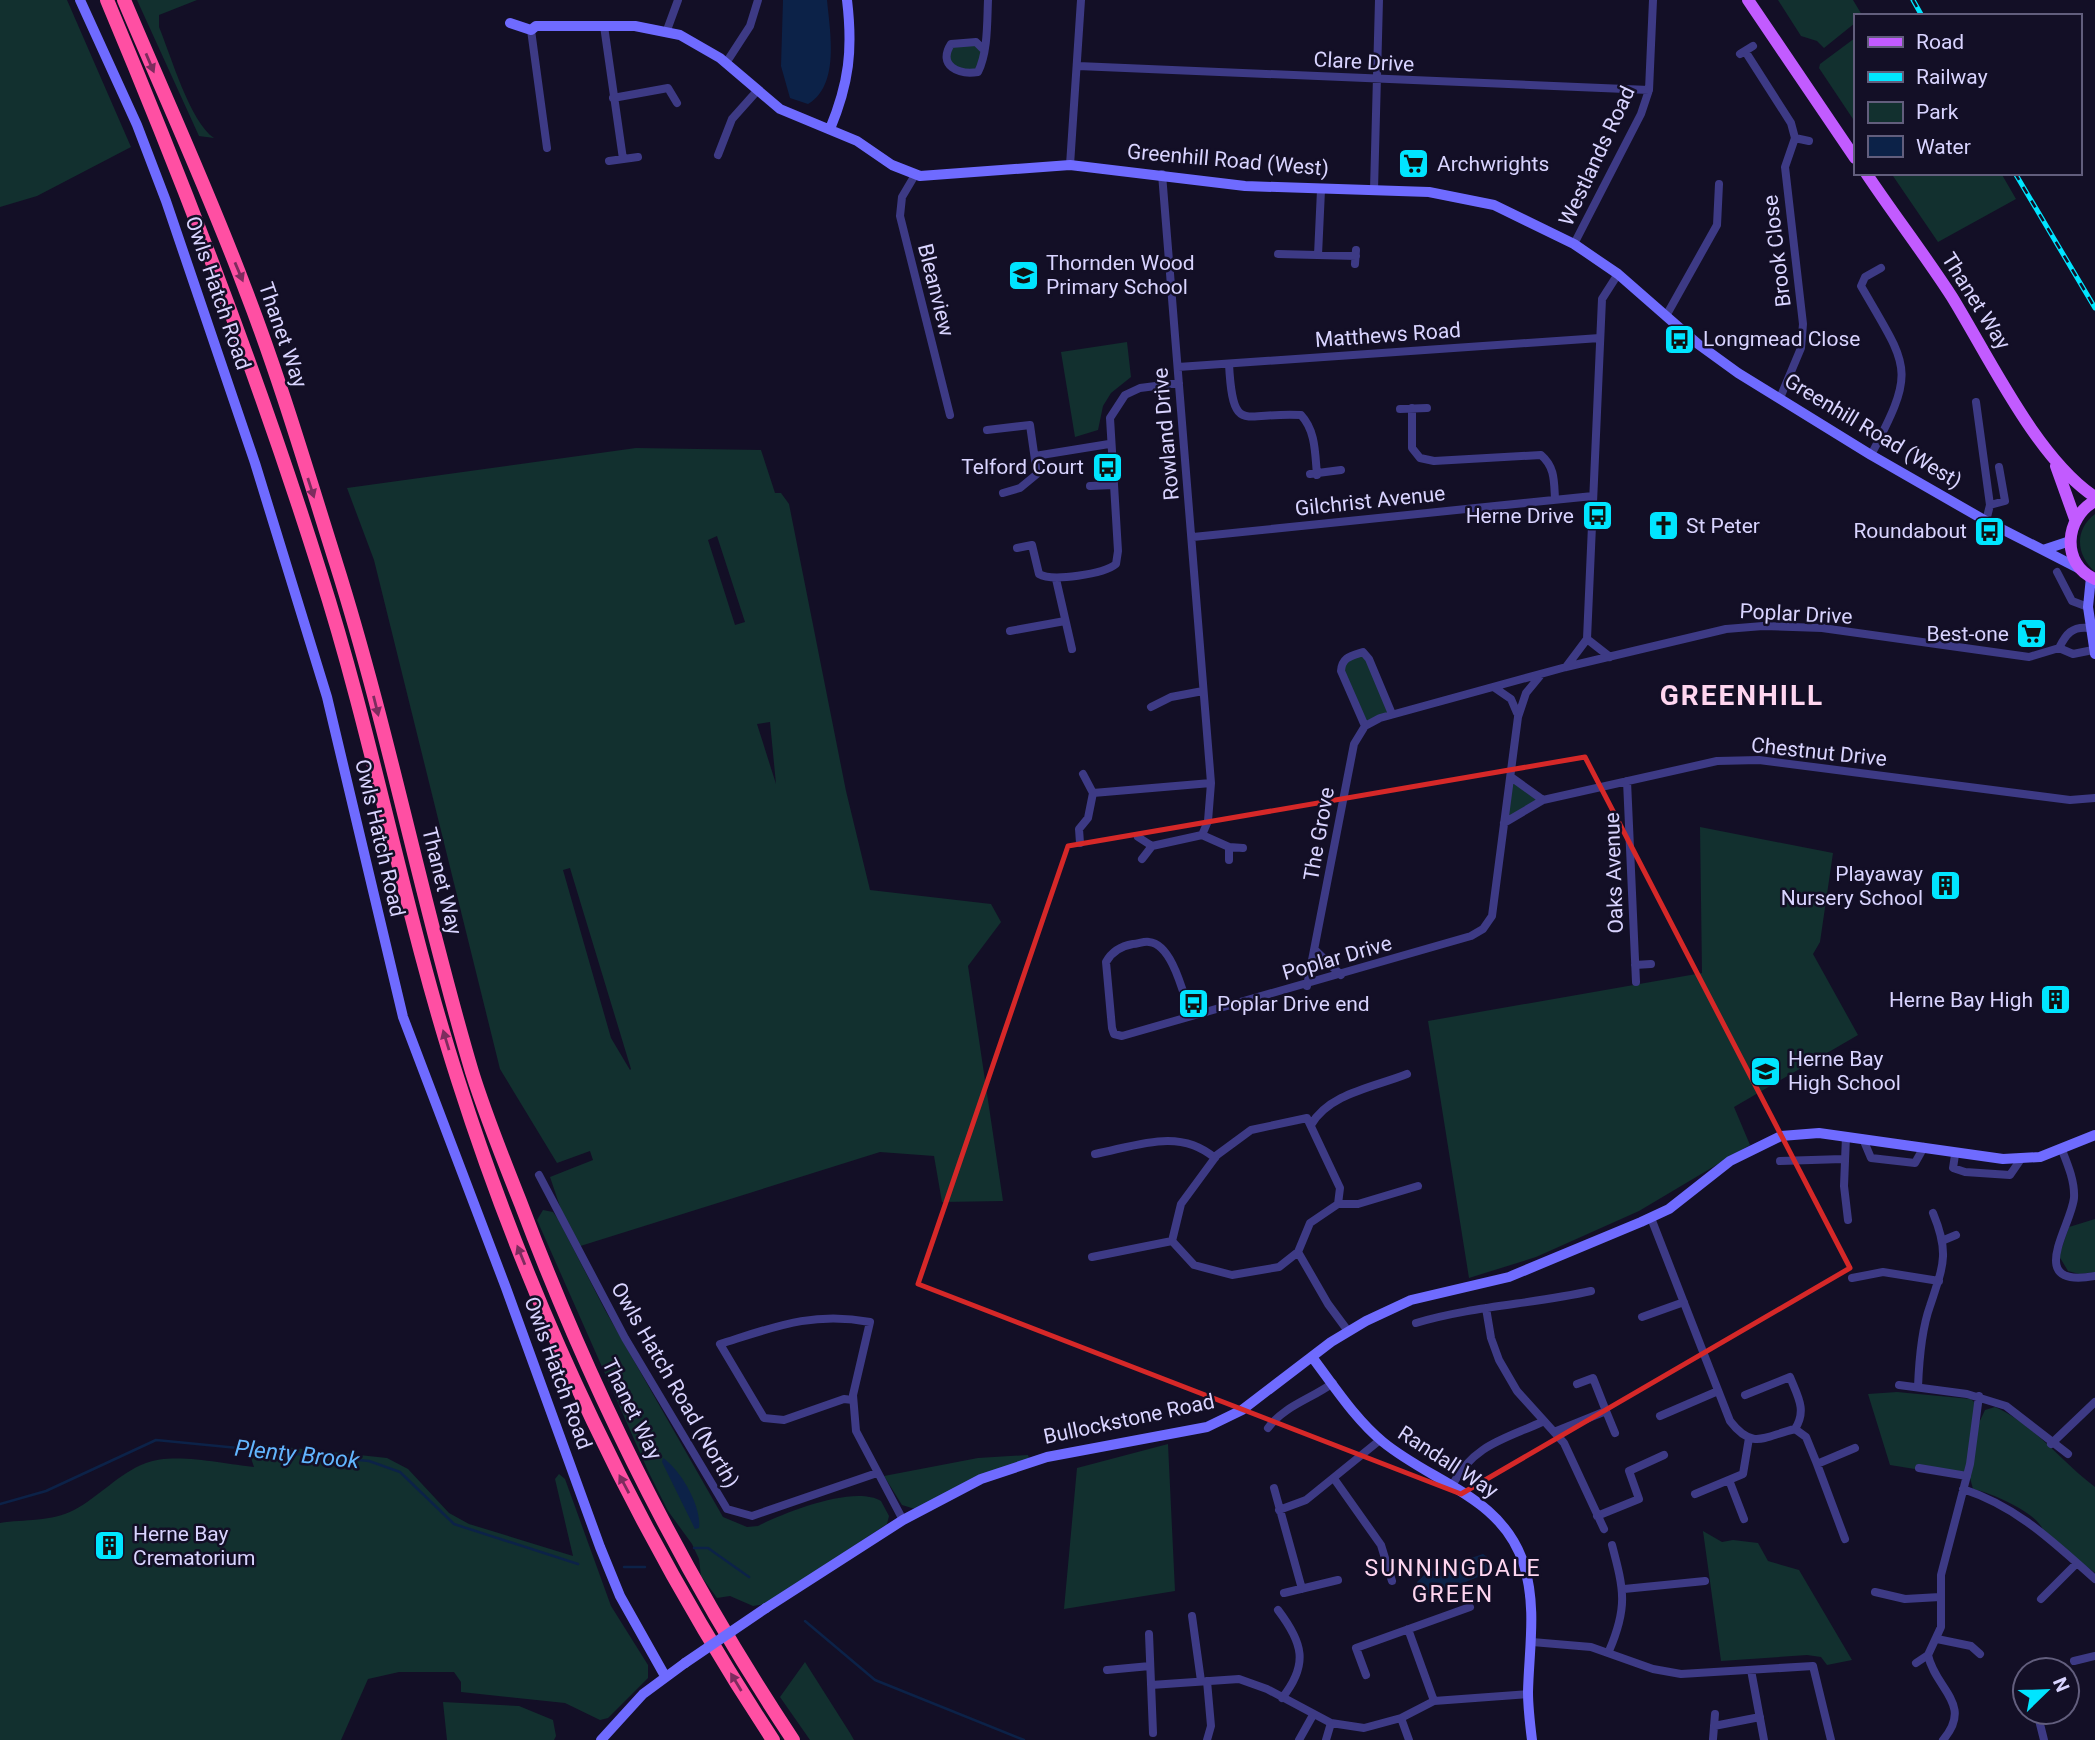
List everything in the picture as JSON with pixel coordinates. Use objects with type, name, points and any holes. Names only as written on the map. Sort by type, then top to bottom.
[{"type":"highway","name":"Thanet Way","points":[[107,0],[223,286],[321,574],[421,953],[489,1172],[561,1350],[616,1469],[689,1605],[773,1740]]},
{"type":"highway","name":"Thanet Way","points":[[124,0],[249,299],[341,579],[376,705],[426,911],[474,1078],[534,1239],[576,1343],[632,1461],[704,1595],[793,1740]]},
{"type":"main road","points":[[1748,0],[1854,157]]},
{"type":"main road","name":"Thanet Way","points":[[1867,175],[1952,297],[1975,340],[2049,453]]},
{"type":"main road","points":[[2049,453],[2066,474],[2095,499],[2075,519],[2070,541],[2071,552],[2089,575]]},
{"type":"main road","points":[[2049,453],[2075,519]]},
{"type":"street","name":"Owls Hatch Road","points":[[80,0],[137,125],[166,201],[284,550],[327,697],[390,971],[420,1067],[489,1240],[600,1547],[620,1596],[665,1676]]},
{"type":"street","points":[[667,30],[678,0]]},
{"type":"street","points":[[726,63],[747,33],[758,0]]},
{"type":"street","points":[[830,130],[842,100],[850,67],[847,0]]},
{"type":"street","points":[[983,49],[976,42],[951,44],[946,52],[947,62],[952,70],[965,74],[978,72],[985,58],[983,49],[988,0]]},
{"type":"street","points":[[1070,165],[1081,0]]},
{"type":"street","points":[[1374,190],[1379,0]]},
{"type":"street","name":"Westlands Road","points":[[1574,244],[1641,114],[1649,90],[1653,0]]},
{"type":"street","points":[[509,23],[531,30],[547,148]]},
{"type":"street","name":"Greenhill Road (West)","points":[[531,30],[536,26],[635,26],[667,30],[703,47],[789,114],[857,141],[886,162],[915,175],[1070,165],[1245,186],[1429,192],[1471,198],[1511,212],[1574,244],[1618,274],[1712,355],[1871,455],[1986,521],[2089,575]]},
{"type":"street","points":[[604,26],[623,159]]},
{"type":"street","points":[[1753,46],[1742,53],[1791,123],[1795,138],[1808,141]]},
{"type":"street","name":"Clare Drive","points":[[1078,66],[1649,90]]},
{"type":"street","points":[[613,98],[668,88],[677,103]]},
{"type":"street","points":[[718,155],[732,119],[757,91]]},
{"type":"street","name":"Brook Close","points":[[1780,398],[1798,357],[1803,324],[1785,167],[1795,138]]},
{"type":"street","points":[[609,161],[638,157]]},
{"type":"street","name":"Rowland Drive","points":[[1161,174],[1193,537],[1211,783],[1208,821],[1202,835]]},
{"type":"street","name":"Bleanview","points":[[915,175],[902,197],[900,216],[950,415]]},
{"type":"street","points":[[1666,316],[1717,225],[1722,202],[1718,184]]},
{"type":"street","points":[[1318,255],[1321,190]]},
{"type":"street","points":[[1278,255],[1356,257]]},
{"type":"street","points":[[1871,455],[1900,399],[1904,379],[1900,358],[1891,337],[1861,286],[1865,276],[1881,268]]},
{"type":"street","points":[[1566,667],[1587,639],[1602,299],[1618,274]]},
{"type":"street","name":"Matthews Road","points":[[1178,367],[1600,338]]},
{"type":"street","points":[[1229,364],[1231,402],[1238,413],[1250,417],[1301,415],[1312,433],[1313,474],[1341,470]]},
{"type":"street","points":[[1017,548],[1032,545],[1039,574],[1056,579],[1107,570],[1116,564],[1119,557],[1109,444],[1110,418],[1125,395],[1140,388],[1179,383]]},
{"type":"street","points":[[1976,402],[1990,505],[1986,521]]},
{"type":"street","points":[[1412,408],[1412,448],[1420,458],[1434,461],[1541,455],[1549,462],[1553,471],[1555,499]]},
{"type":"street","points":[[1400,409],[1427,408]]},
{"type":"street","points":[[987,430],[1030,425],[1035,456],[1034,479],[1027,481],[1020,488],[1003,493]]},
{"type":"street","points":[[1035,456],[1109,444]]},
{"type":"street","points":[[1990,505],[2005,501],[1999,467]]},
{"type":"street","points":[[1090,486],[1112,485]]},
{"type":"street","name":"Gilchrist Avenue","points":[[1193,537],[1593,496]]},
{"type":"street","points":[[2043,550],[2070,541]]},
{"type":"street","points":[[2057,572],[2072,601],[2088,607]]},
{"type":"street","points":[[2089,575],[2089,628],[2094,652]]},
{"type":"street","points":[[1056,579],[1072,649]]},
{"type":"street","points":[[2089,628],[2095,617]]},
{"type":"street","points":[[1010,631],[1065,621]]},
{"type":"street","name":"Poplar Drive","points":[[1191,1016],[1171,959],[1157,945],[1150,942],[1127,945],[1109,957],[1106,962],[1114,1034],[1124,1036],[1307,986],[1471,936],[1483,929],[1492,916],[1518,717],[1525,693],[1542,674],[1726,629],[1762,626],[1822,628],[2029,657],[2059,649],[2073,654],[2094,652]]},
{"type":"street","name":"Poplar Drive","points":[[2059,649],[2069,632],[2078,627],[2089,628]]},
{"type":"street","points":[[1587,639],[1610,657]]},
{"type":"street","points":[[1392,714],[1369,659],[1363,652],[1347,657],[1342,662],[1340,671],[1365,726],[1392,714],[1542,674]]},
{"type":"street","points":[[1495,688],[1511,699],[1518,717]]},
{"type":"street","points":[[1151,706],[1167,698],[1203,691]]},
{"type":"street","name":"The Grove","points":[[1307,986],[1316,951],[1346,776],[1354,744],[1365,726]]},
{"type":"street","name":"Chestnut Drive","points":[[1504,823],[1543,800],[1717,761],[1759,760],[2070,800],[2095,798]]},
{"type":"street","points":[[1080,843],[1079,829],[1088,818],[1093,793],[1083,774]]},
{"type":"street","points":[[1511,777],[1543,800]]},
{"type":"street","name":"Oaks Avenue","points":[[1627,780],[1636,982]]},
{"type":"street","points":[[1093,793],[1211,783]]},
{"type":"street","points":[[1142,859],[1152,846],[1202,835],[1229,848],[1243,848]]},
{"type":"street","points":[[1138,837],[1152,846]]},
{"type":"street","points":[[1229,848],[1229,860]]},
{"type":"street","points":[[1316,951],[1341,975]]},
{"type":"street","points":[[1635,965],[1651,964]]},
{"type":"street","points":[[1311,1125],[1326,1107],[1342,1097],[1407,1074]]},
{"type":"street","points":[[1172,1241],[1181,1204],[1215,1158],[1251,1130],[1307,1118],[1340,1188],[1338,1204]]},
{"type":"street","name":"Bullockstone Road","points":[[601,1740],[643,1694],[665,1676],[903,1520],[951,1493],[1015,1466],[1047,1457],[1129,1443],[1165,1432],[1207,1427],[1252,1404],[1348,1331],[1411,1300],[1509,1277],[1651,1218],[1670,1209],[1730,1161],[1757,1145],[1798,1133],[1846,1136],[1924,1147],[1955,1155],[2021,1159],[2063,1150],[2095,1135]]},
{"type":"street","points":[[1846,1136],[1843,1159],[1848,1220]]},
{"type":"street","points":[[1863,1139],[1871,1158],[1883,1160],[1915,1163],[1924,1147]]},
{"type":"street","points":[[1095,1154],[1171,1140],[1189,1143],[1215,1158]]},
{"type":"street","points":[[2063,1150],[2072,1180],[2074,1199],[2055,1249],[2056,1263],[2063,1273],[2075,1278],[2095,1276]]},
{"type":"street","name":"Bullockstone Road","points":[[1955,1155],[1953,1168],[1999,1176],[2010,1175],[2021,1159]]},
{"type":"street","points":[[1780,1161],[1843,1159]]},
{"type":"street","name":"Owls Hatch Road (North)","points":[[539,1175],[625,1338],[727,1509],[752,1516],[877,1473]]},
{"type":"street","points":[[1172,1241],[1194,1265],[1232,1275],[1279,1267],[1298,1252],[1310,1223],[1338,1204],[1358,1204],[1418,1186]]},
{"type":"street","points":[[1918,1387],[1923,1337],[1945,1258],[1944,1240],[1933,1213]]},
{"type":"street","points":[[1651,1218],[1730,1421],[1740,1433],[1763,1441],[1795,1429],[1802,1418],[1802,1406],[1790,1377],[1745,1395]]},
{"type":"street","points":[[1944,1240],[1956,1235]]},
{"type":"street","points":[[1092,1257],[1172,1241]]},
{"type":"street","points":[[1298,1252],[1328,1304],[1348,1331]]},
{"type":"street","points":[[1852,1278],[1883,1272],[1939,1281]]},
{"type":"street","points":[[1416,1323],[1486,1308],[1550,1300],[1591,1291]]},
{"type":"street","points":[[1642,1317],[1684,1302]]},
{"type":"street","points":[[1486,1308],[1491,1338],[1499,1360],[1517,1391],[1542,1422],[1564,1443],[1604,1529]]},
{"type":"street","points":[[853,1400],[844,1399],[784,1420],[764,1418],[720,1344],[807,1318],[849,1318],[870,1322],[853,1400],[856,1431],[903,1520]]},
{"type":"street","name":"Randall Way","points":[[1312,1357],[1380,1440],[1453,1484],[1493,1514],[1520,1554],[1530,1593],[1532,1643],[1528,1694],[1532,1740]]},
{"type":"street","points":[[1577,1384],[1593,1378],[1615,1433]]},
{"type":"street","points":[[1268,1428],[1280,1412],[1312,1399],[1333,1383]]},
{"type":"street","points":[[1899,1385],[1979,1396],[2006,1406],[2024,1418],[2051,1444],[2068,1454]]},
{"type":"street","points":[[1660,1416],[1718,1391]]},
{"type":"street","points":[[1916,1663],[1928,1655],[1941,1628],[1941,1575],[1967,1476],[1979,1396]]},
{"type":"street","points":[[2051,1444],[2095,1402]]},
{"type":"street","points":[[1554,1432],[1606,1411]]},
{"type":"street","points":[[1453,1484],[1461,1468],[1474,1454],[1542,1422]]},
{"type":"street","points":[[1795,1429],[1806,1437],[1844,1539]]},
{"type":"street","points":[[1695,1494],[1743,1474],[1749,1438]]},
{"type":"street","points":[[1279,1510],[1306,1500],[1335,1480],[1380,1440]]},
{"type":"street","points":[[1817,1464],[1855,1448]]},
{"type":"street","points":[[1597,1516],[1639,1499],[1629,1471],[1664,1455]]},
{"type":"street","points":[[1919,1468],[1967,1476]]},
{"type":"street","points":[[1335,1480],[1381,1545],[1392,1581]]},
{"type":"street","points":[[1729,1480],[1744,1519]]},
{"type":"street","points":[[1273,1488],[1302,1589]]},
{"type":"street","points":[[1964,1489],[1993,1499],[2028,1520],[2095,1579]]},
{"type":"street","points":[[1609,1651],[1620,1621],[1624,1589],[1612,1545]]},
{"type":"street","points":[[2041,1599],[2077,1563]]},
{"type":"street","points":[[1284,1593],[1338,1580]]},
{"type":"street","points":[[1624,1589],[1704,1581]]},
{"type":"street","points":[[1875,1592],[1905,1599],[1940,1597]]},
{"type":"street","points":[[1366,1675],[1356,1648],[1470,1607]]},
{"type":"street","points":[[1278,1610],[1292,1629],[1300,1663],[1300,1673],[1282,1698]]},
{"type":"street","points":[[1192,1616],[1211,1726],[1207,1740]]},
{"type":"street","points":[[1408,1629],[1434,1701]]},
{"type":"street","points":[[1149,1634],[1153,1733]]},
{"type":"street","points":[[1937,1639],[1971,1646],[1980,1654]]},
{"type":"street","points":[[1532,1643],[1565,1643],[1609,1651],[1636,1664],[1681,1674],[1813,1666],[1831,1740]]},
{"type":"street","points":[[1928,1655],[1956,1716],[1954,1727],[1943,1740]]},
{"type":"street","points":[[1107,1670],[1150,1666]]},
{"type":"street","points":[[1751,1670],[1764,1740]]},
{"type":"street","points":[[1151,1685],[1239,1679],[1331,1723],[1364,1728],[1401,1718],[1434,1701],[1528,1694]]},
{"type":"street","points":[[1713,1739],[1715,1714]]},
{"type":"street","points":[[1299,1740],[1313,1715]]},
{"type":"street","points":[[1714,1726],[1760,1717]]},
{"type":"street","points":[[1401,1718],[1409,1740]]},
{"type":"street","points":[[1326,1740],[1331,1723]]},
{"type":"highlighted area","points":[[1585,757],[1850,1268],[1461,1494],[918,1284],[1068,846]]},
{"type":"green space","points":[[0,0],[67,0],[131,147],[37,196],[0,207]]},
{"type":"green space","points":[[137,0],[197,0],[159,15],[159,27],[189,103],[205,130],[214,138],[199,136]]},
{"type":"green space","points":[[1778,0],[1853,0],[1861,14],[1854,14],[1854,24],[1824,48],[1817,41],[1801,36]]},
{"type":"green space","points":[[1854,39],[1854,120],[1819,68],[1820,64]]},
{"type":"green space","points":[[962,41],[983,49],[978,72],[965,74],[947,62],[951,44]]},
{"type":"green space","points":[[1892,175],[2002,175],[2016,199],[1938,242]]},
{"type":"green space","points":[[1127,342],[1131,377],[1111,393],[1103,406],[1098,430],[1075,437],[1061,352]]},
{"type":"green space","points":[[636,448],[761,450],[775,493],[781,493],[789,504],[846,791],[870,890],[991,904],[1001,922],[968,966],[1003,1201],[942,1202],[934,1156],[880,1152],[574,1248],[550,1177],[593,1160],[590,1151],[557,1163],[500,1069],[374,560],[347,488]],"holes":[[[717,536],[745,622],[735,625],[708,540]],[[770,722],[776,784],[757,724]],[[570,868],[630,1070],[611,1038],[563,870]]]},
{"type":"green space","points":[[2095,514],[2095,572],[2084,558],[2080,543],[2083,527]]},
{"type":"green space","points":[[1363,652],[1392,714],[1365,726],[1341,662]]},
{"type":"green space","points":[[1511,777],[1543,800],[1504,823]]},
{"type":"green space","points":[[1700,827],[1833,853],[1820,942],[1813,954],[1858,1035],[1734,1107],[1750,1145],[1639,1211],[1536,1257],[1469,1278],[1428,1021],[1702,973]]},
{"type":"green space","points":[[543,1210],[553,1212],[558,1219],[605,1310],[723,1517],[747,1527],[758,1526],[820,1502],[854,1496],[881,1501],[889,1516],[887,1524],[765,1604],[753,1606],[730,1596],[717,1598],[701,1576],[699,1559],[692,1544],[668,1511],[649,1473],[537,1220]]},
{"type":"green space","points":[[2095,1219],[2095,1272],[2079,1274],[2068,1271],[2059,1256],[2069,1227]]},
{"type":"green space","points":[[1897,1392],[1971,1399],[1975,1403],[1978,1425],[1985,1410],[1995,1407],[2023,1423],[2095,1487],[2095,1573],[2044,1533],[2041,1526],[2025,1511],[1973,1489],[1970,1478],[1890,1465],[1868,1394]]},
{"type":"green space","points":[[246,1443],[387,1458],[408,1469],[449,1513],[469,1524],[573,1556],[555,1479],[559,1474],[565,1479],[611,1606],[648,1665],[648,1678],[608,1718],[600,1720],[565,1703],[461,1692],[461,1682],[454,1672],[399,1672],[368,1679],[341,1740],[0,1740],[0,1523],[65,1514],[83,1505],[136,1467],[157,1460],[184,1459],[254,1467]]},
{"type":"green space","points":[[1168,1444],[1175,1591],[1064,1609],[1077,1468]]},
{"type":"green space","points":[[1028,1455],[1029,1458],[915,1509],[902,1505],[884,1476],[978,1458]]},
{"type":"green space","points":[[1703,1531],[1722,1542],[1733,1540],[1758,1543],[1768,1561],[1799,1570],[1852,1660],[1827,1665],[1821,1657],[1807,1655],[1721,1661]]},
{"type":"green space","points":[[805,1662],[854,1740],[810,1740],[780,1697]]},
{"type":"green space","points":[[443,1702],[519,1706],[553,1720],[556,1736],[554,1740],[447,1740]]},
{"type":"water","points":[[783,0],[827,0],[831,42],[829,71],[818,95],[808,104],[790,98],[781,66]]},
{"type":"water","points":[[663,1458],[677,1471],[689,1490],[697,1510],[699,1528],[695,1529],[662,1462]]},
{"type":"water","points":[[1483,1554],[1490,1559],[1492,1568],[1488,1573],[1428,1597],[1418,1589],[1417,1582],[1426,1573]]},
{"type":"waterway","name":"Plenty Brook","points":[[0,1504],[46,1491],[156,1440],[369,1461],[400,1472],[454,1524],[578,1564]]},
{"type":"waterway","name":"Plenty Brook","points":[[694,1548],[708,1548],[749,1577]]},
{"type":"waterway","name":"Plenty Brook","points":[[624,1567],[645,1567]]},
{"type":"waterway","name":"Plenty Brook","points":[[805,1621],[875,1680],[1024,1740]]},
{"type":"railway","points":[[1913,0],[1921,14]]},
{"type":"railway","points":[[2016,175],[2095,308]]},
{"type":"place","name":"Archwrights","points":[[1414,164]]},
{"type":"place","name":"Thornden Wood Primary School","points":[[1023,275]]},
{"type":"place","name":"Longmead Close","points":[[1680,339]]},
{"type":"place","name":"Telford Court","points":[[1107,467]]},
{"type":"place","name":"Herne Drive","points":[[1597,516]]},
{"type":"place","name":"St Peter","points":[[1663,526]]},
{"type":"place","name":"Roundabout","points":[[1990,531]]},
{"type":"place","name":"Best-one","points":[[2032,634]]},
{"type":"place","name":"Playaway Nursery School","points":[[1946,886]]},
{"type":"place","name":"Herne Bay High","points":[[2056,1000]]},
{"type":"place","name":"Poplar Drive end","points":[[1194,1004]]},
{"type":"place","name":"Herne Bay High School","points":[[1765,1071]]},
{"type":"place","name":"Herne Bay Crematorium","points":[[110,1546]]},
{"type":"district","name":"GREENHILL","points":[[1742,695]]},
{"type":"district","name":"SUNNINGDALE GREEN","points":[[1453,1581]]}]
